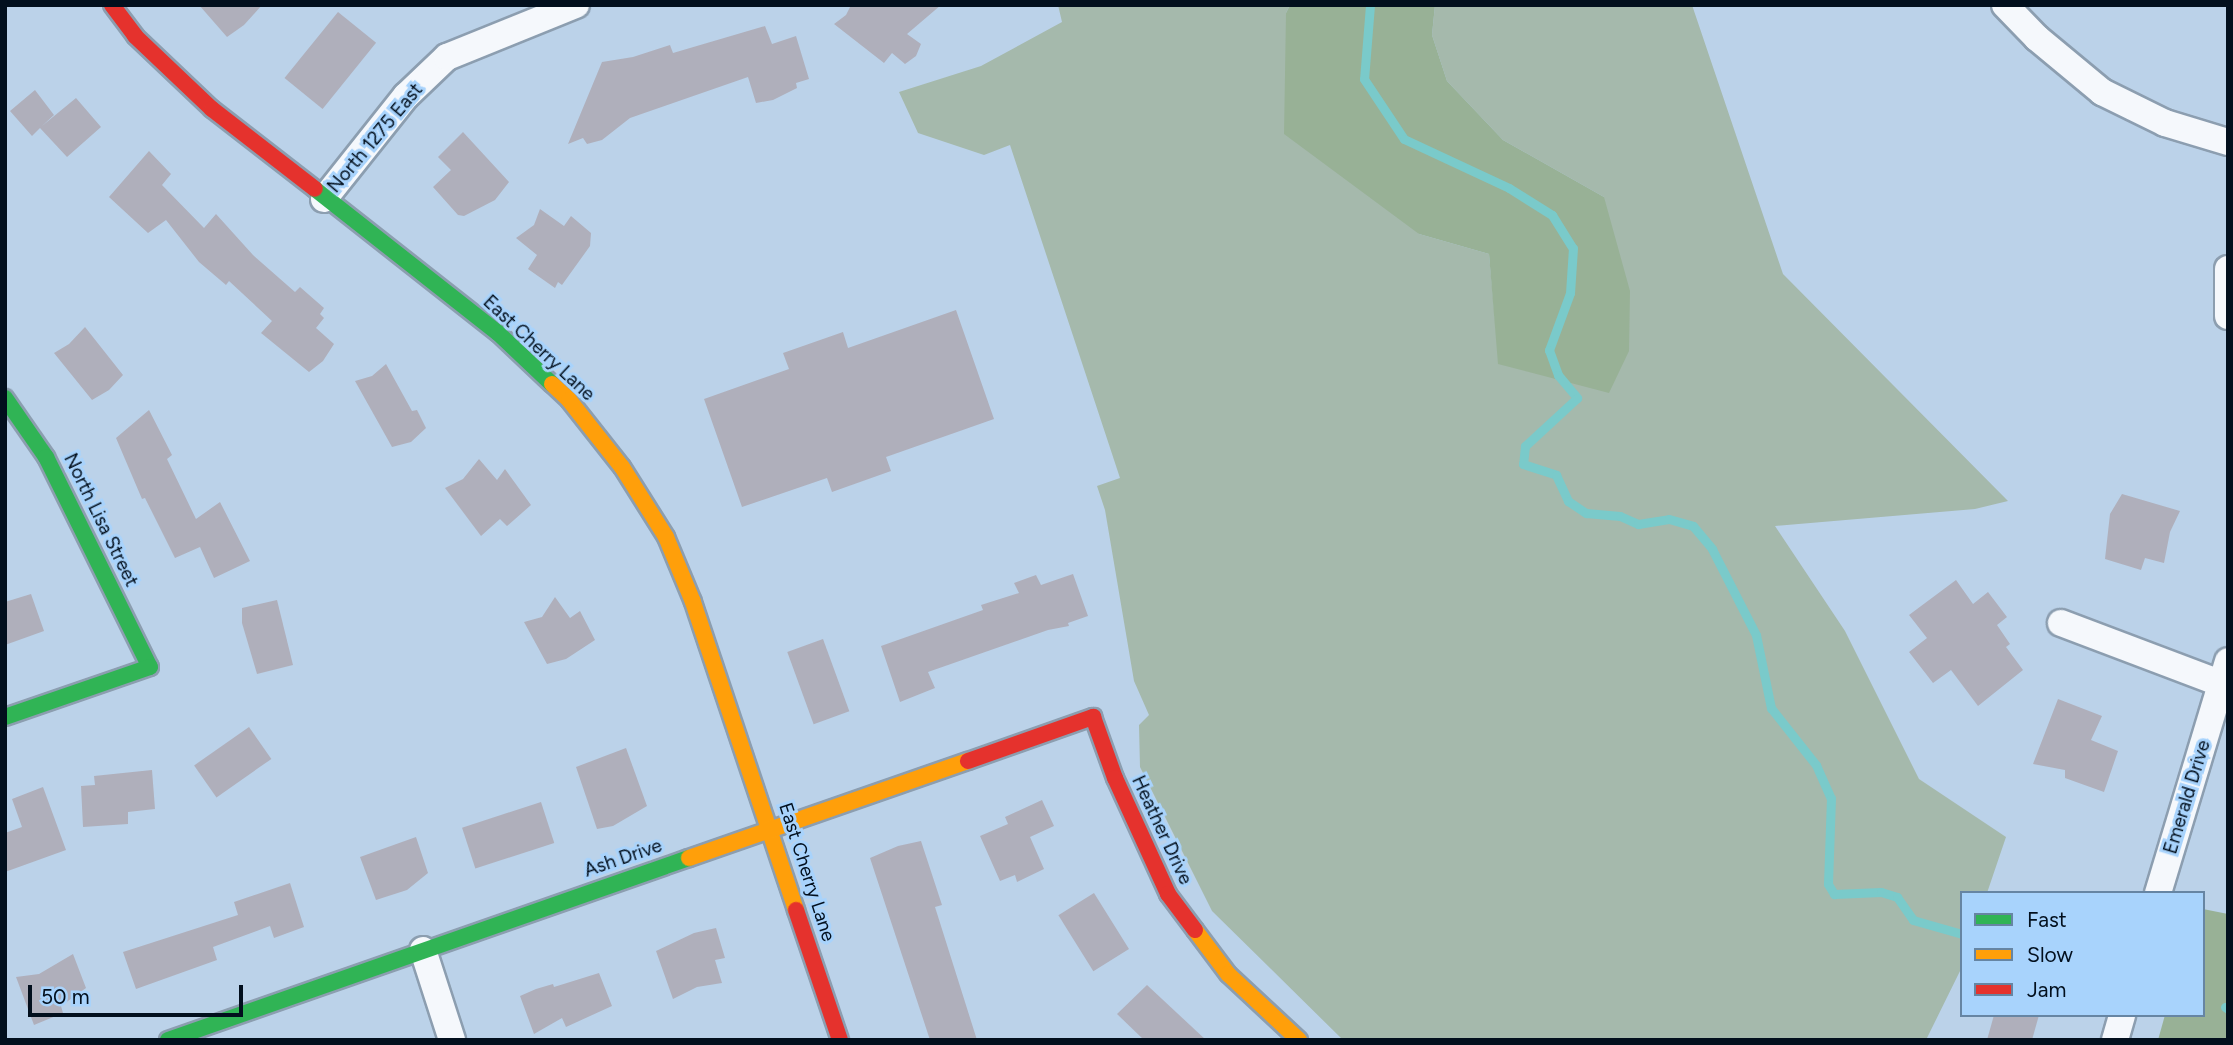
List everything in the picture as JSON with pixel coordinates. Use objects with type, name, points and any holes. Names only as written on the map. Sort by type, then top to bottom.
[{"type":"street","name":"East Cherry Lane","points":[[112,5],[135,36],[212,109],[324,200],[498,333],[569,400],[622,467],[666,537],[694,602],[840,1040]]},
{"type":"street","name":"North 1275 East","points":[[324,200],[406,96],[447,57],[576,5]]},
{"type":"street","points":[[2004,5],[2037,38],[2102,92],[2165,122],[2228,142]]},
{"type":"street","points":[[2228,269],[2228,316]]},
{"type":"street","name":"North Lisa Street","points":[[5,398],[46,457],[150,667],[5,717]]},
{"type":"street","points":[[2061,623],[2225,677]]},
{"type":"street","name":"Emerald Drive","points":[[2159,891],[2225,677]]},
{"type":"street","name":"Ash Drive","points":[[168,1040],[1093,717]]},
{"type":"street","name":"Heather Drive","points":[[1093,717],[1115,778],[1168,894],[1228,974],[1299,1040]]},
{"type":"street","points":[[424,950],[452,1040]]},
{"type":"street","points":[[2115,1040],[2121,1017]]},
{"type":"green space","points":[[1058,5],[1290,5],[1286,13],[1419,234],[1489,254],[1499,364],[1604,197],[1503,140],[1447,81],[1432,35],[1435,5],[1692,5],[1783,274],[2008,501],[1975,509],[1775,526],[1845,631],[1919,779],[2006,837],[1988,891],[1960,891],[1960,971],[1926,1040],[1343,1040],[1212,911],[1140,767],[1139,725],[1149,715],[1134,681],[1105,510],[1097,486],[1120,478],[1010,145],[984,155],[918,133],[899,92],[981,66],[1062,22]]},
{"type":"green space","points":[[1290,5],[1435,5],[1432,35],[1447,81],[1503,140],[1604,197],[1630,291],[1629,351],[1609,393],[1498,364],[1489,254],[1419,234],[1284,134],[1286,13]]},
{"type":"green space","points":[[2205,909],[2228,914],[2228,1040],[2158,1040],[2164,1017],[2205,1017]]},
{"type":"building","points":[[199,5],[262,5],[244,25],[227,37]]},
{"type":"building","points":[[851,5],[941,5],[907,34],[921,44],[916,56],[905,64],[892,53],[884,63],[834,24],[846,15]]},
{"type":"building","points":[[338,12],[376,43],[323,109],[285,78]]},
{"type":"building","points":[[765,26],[772,44],[796,36],[809,79],[796,83],[797,88],[773,100],[756,103],[748,77],[630,118],[602,140],[587,144],[583,138],[568,144],[602,62],[633,57],[670,45],[673,53]]},
{"type":"building","points":[[35,90],[54,115],[42,126],[76,98],[101,127],[67,157],[40,128],[32,136],[10,111]]},
{"type":"building","points":[[463,132],[509,182],[495,200],[464,216],[458,215],[433,187],[451,170],[438,157]]},
{"type":"building","points":[[149,151],[171,174],[162,185],[204,228],[216,214],[253,255],[295,292],[300,287],[324,308],[320,314],[324,318],[316,328],[334,344],[323,361],[309,372],[261,333],[272,321],[229,281],[226,285],[199,262],[166,220],[148,233],[109,197]]},
{"type":"building","points":[[540,209],[564,226],[571,216],[591,233],[590,246],[562,285],[558,282],[555,288],[528,269],[537,255],[516,238],[534,225]]},
{"type":"building","points":[[956,310],[994,419],[886,457],[891,471],[832,492],[827,478],[742,507],[704,399],[789,369],[783,353],[843,332],[848,348]]},
{"type":"building","points":[[85,327],[123,375],[109,390],[92,400],[54,353],[69,344]]},
{"type":"building","points":[[386,364],[412,411],[417,410],[426,428],[411,442],[392,447],[355,381],[372,376]]},
{"type":"building","points":[[149,410],[172,455],[167,459],[196,519],[220,502],[250,561],[214,578],[200,547],[175,558],[145,498],[142,499],[116,438]]},
{"type":"building","points":[[479,459],[497,480],[505,469],[531,505],[507,526],[500,519],[481,536],[445,488],[463,479]]},
{"type":"building","points":[[2122,494],[2180,511],[2170,532],[2164,563],[2145,558],[2141,570],[2105,559],[2110,514]]},
{"type":"building","points":[[1073,574],[1088,616],[1068,623],[1069,626],[1048,630],[928,672],[935,688],[900,702],[881,646],[983,610],[981,605],[1019,593],[1014,583],[1036,575],[1041,585]]},
{"type":"building","points":[[1956,580],[1973,604],[1988,592],[2007,617],[1997,625],[2010,644],[2006,647],[2023,670],[1978,706],[1951,670],[1933,683],[1909,652],[1927,638],[1909,615]]},
{"type":"building","points":[[31,594],[44,631],[5,645],[5,602]]},
{"type":"building","points":[[555,597],[570,618],[580,611],[595,640],[566,659],[547,664],[524,622],[542,617]]},
{"type":"building","points":[[277,600],[293,665],[257,674],[242,623],[242,608]]},
{"type":"building","points":[[823,639],[849,711],[814,724],[787,652]]},
{"type":"building","points":[[2058,699],[2102,716],[2091,740],[2118,751],[2104,792],[2065,778],[2065,770],[2033,764]]},
{"type":"building","points":[[249,727],[271,759],[216,797],[194,765]]},
{"type":"building","points":[[626,748],[647,806],[613,826],[597,829],[576,767]]},
{"type":"building","points":[[152,770],[155,809],[128,812],[128,824],[83,827],[81,786],[95,785],[94,776]]},
{"type":"building","points":[[43,787],[66,850],[5,872],[5,833],[22,827],[12,799]]},
{"type":"building","points":[[1042,800],[1054,826],[1030,837],[1044,869],[1017,882],[1015,875],[1000,881],[980,836],[1008,824],[1005,817]]},
{"type":"building","points":[[541,802],[554,843],[475,869],[462,828]]},
{"type":"building","points":[[416,837],[428,873],[407,890],[376,900],[360,857]]},
{"type":"building","points":[[921,841],[942,905],[935,907],[977,1040],[930,1040],[870,858],[898,846]]},
{"type":"building","points":[[290,883],[304,927],[274,938],[270,926],[213,947],[217,960],[136,989],[123,952],[238,915],[234,902]]},
{"type":"building","points":[[1094,893],[1129,949],[1093,971],[1058,915]]},
{"type":"building","points":[[716,928],[725,958],[715,960],[722,983],[697,987],[673,999],[656,951],[694,933]]},
{"type":"building","points":[[73,954],[86,988],[61,1006],[63,1013],[34,1025],[16,977],[39,974]]},
{"type":"building","points":[[599,973],[612,1006],[566,1027],[562,1018],[534,1034],[520,996],[553,984],[554,987]]},
{"type":"building","points":[[1147,985],[1206,1040],[1144,1040],[1117,1014]]},
{"type":"building","points":[[1993,1017],[2038,1017],[2032,1040],[1987,1040]]},
{"type":"waterway","points":[[1370,5],[1364,79],[1404,139],[1509,188],[1552,215],[1573,248],[1570,293],[1549,350],[1558,375],[1577,398],[1525,446],[1523,464],[1556,475],[1568,501],[1586,513],[1620,516],[1638,524],[1669,519],[1693,526],[1712,549],[1756,635],[1771,708],[1816,765],[1831,798],[1828,884],[1834,894],[1881,892],[1897,897],[1913,920],[1960,933]]},
{"type":"traffic: fast","points":[[315,189],[498,333],[552,384]]},
{"type":"traffic: fast","points":[[5,398],[46,457],[150,667],[5,717]]},
{"type":"traffic: fast","points":[[168,1040],[689,858]]},
{"type":"traffic: slow","points":[[552,384],[569,400],[622,467],[666,537],[693,602],[796,910]]},
{"type":"traffic: slow","points":[[689,858],[968,761]]},
{"type":"traffic: slow","points":[[1195,930],[1228,974],[1299,1040]]},
{"type":"traffic: jam","points":[[112,5],[135,36],[212,109],[315,189]]},
{"type":"traffic: jam","points":[[968,761],[1093,717],[1115,778],[1168,894],[1195,930]]},
{"type":"traffic: jam","points":[[796,910],[840,1040]]}]
